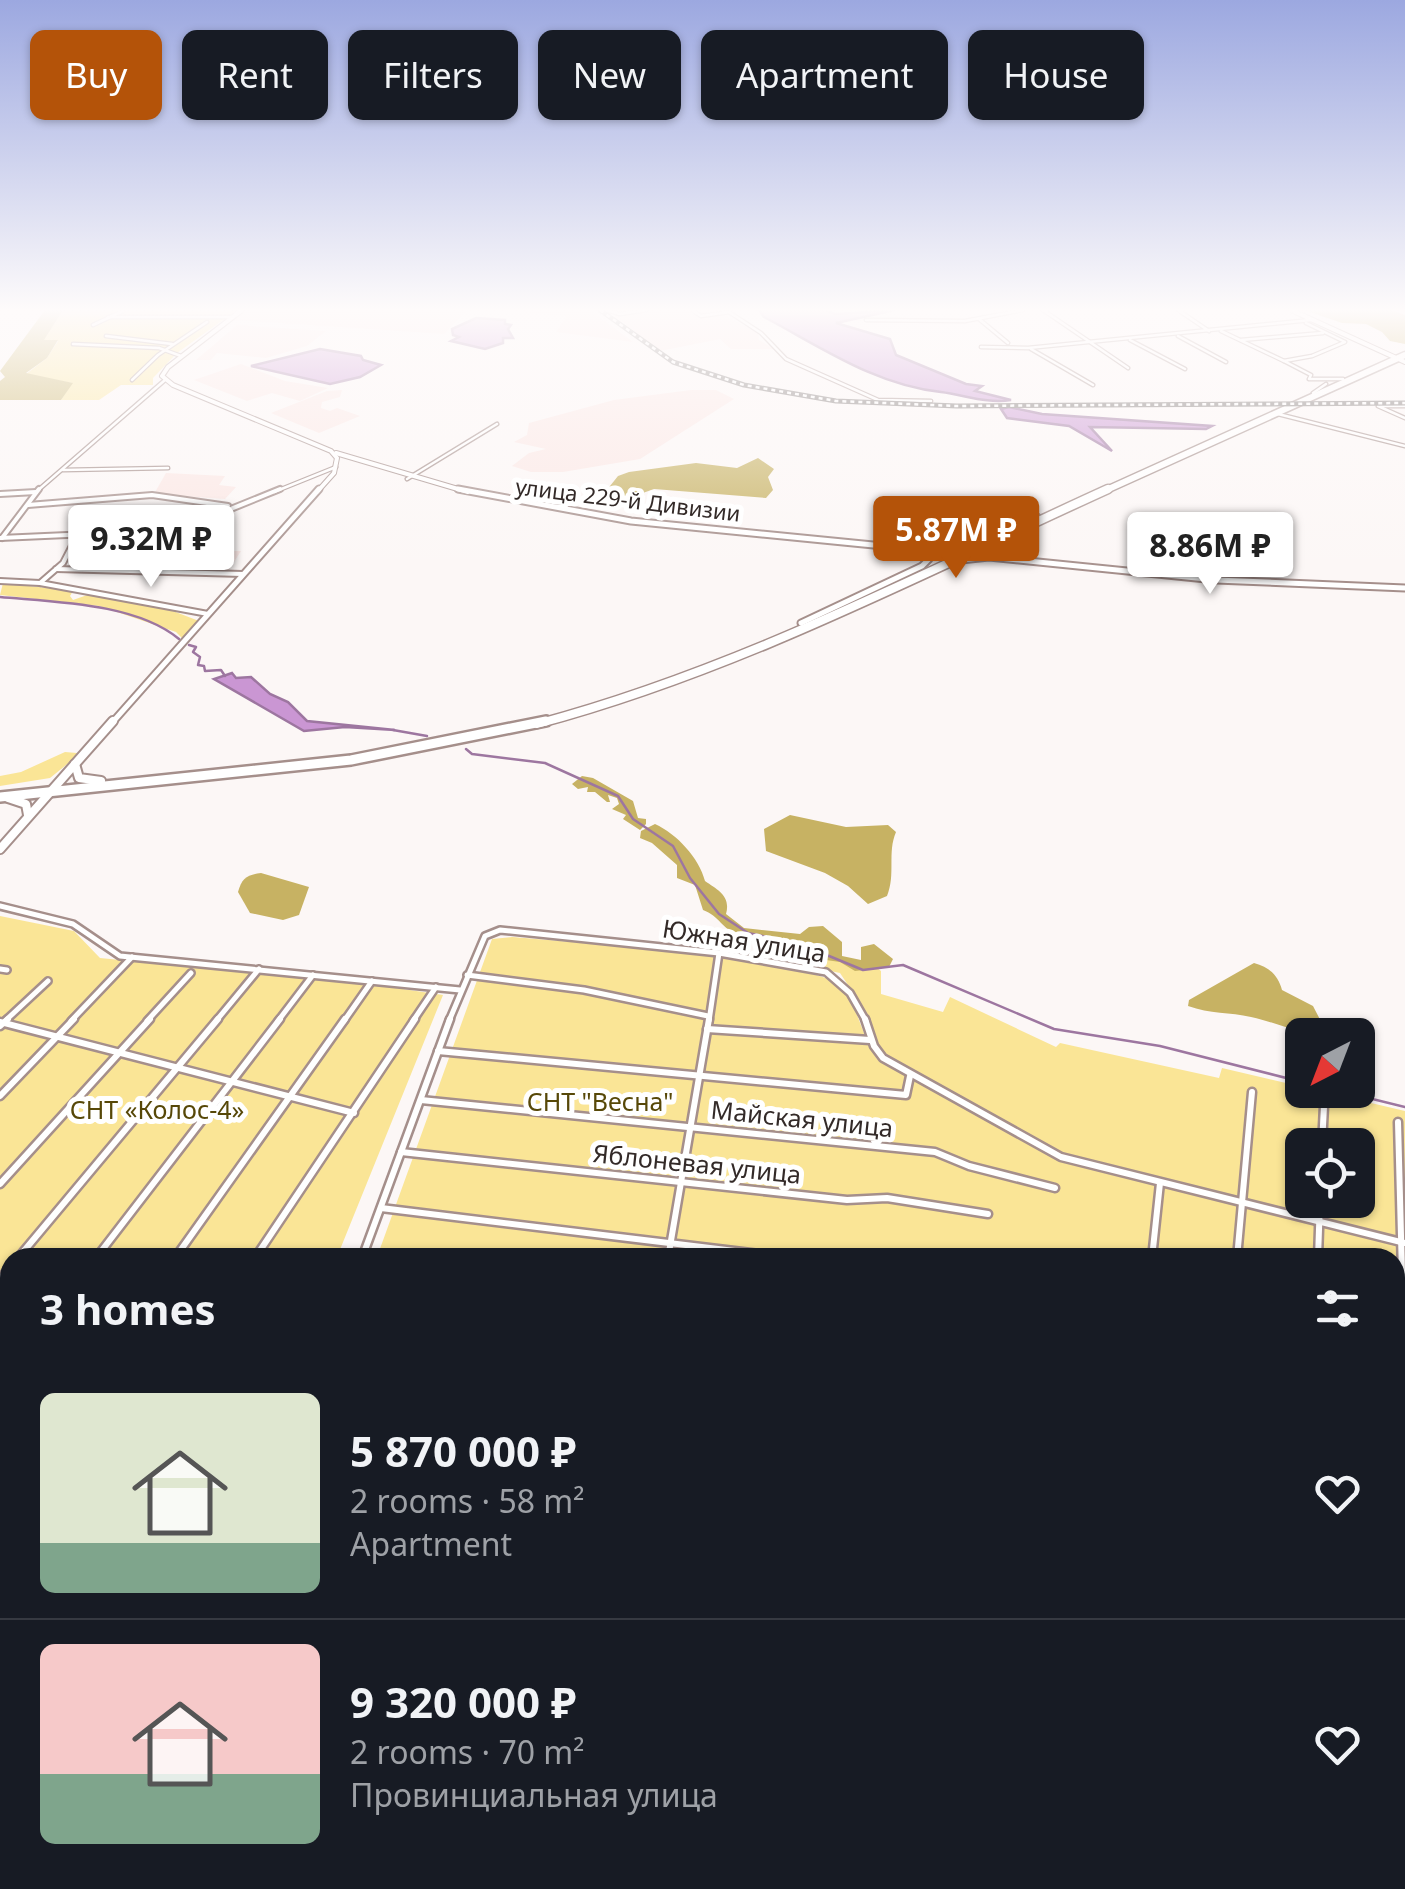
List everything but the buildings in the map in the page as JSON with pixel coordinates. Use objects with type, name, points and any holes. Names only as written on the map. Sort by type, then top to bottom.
[{"type":"highway","points":[[52,789],[351,754],[502,728],[648,686],[802,623],[1299,398]]},
{"type":"highway","points":[[1,795],[312,765],[520,729],[688,678],[1312,398]]},
{"type":"street","points":[[1,538],[36,492],[102,432],[147,398]]},
{"type":"street","name":"улица 229-й Дивизии","points":[[207,398],[407,479],[558,511],[952,550],[1037,517]]},
{"type":"street","points":[[874,398],[931,401]]},
{"type":"street","points":[[1405,406],[1378,406],[1405,418]]},
{"type":"street","points":[[1278,414],[1405,446]]},
{"type":"street","points":[[407,479],[497,424]]},
{"type":"street","points":[[0,849],[330,480],[337,463],[331,451]]},
{"type":"street","points":[[1,538],[179,530],[337,463],[358,461]]},
{"type":"street","points":[[60,470],[168,468]]},
{"type":"street","points":[[0,494],[36,492]]},
{"type":"street","points":[[28,505],[152,495],[231,506]]},
{"type":"street","points":[[1018,560],[996,554],[991,548],[1091,498]]},
{"type":"street","points":[[40,582],[56,569],[77,536]]},
{"type":"street","points":[[802,623],[930,559],[923,552],[899,547]]},
{"type":"street","points":[[894,587],[970,558],[1216,580],[1405,588]]},
{"type":"street","points":[[56,569],[247,574]]},
{"type":"street","points":[[0,581],[40,582],[211,614]]},
{"type":"street","points":[[75,764],[79,778],[101,781]]},
{"type":"street","points":[[1,795],[28,806],[25,821]]},
{"type":"street","points":[[0,906],[71,923],[86,931],[105,952],[132,957],[460,990]]},
{"type":"street","name":"Южная улица","points":[[467,975],[485,936],[500,930],[719,953],[826,972],[839,979],[866,1018],[870,1040],[883,1058],[1061,1157],[1404,1243]]},
{"type":"street","points":[[670,1248],[702,1076],[719,953]]},
{"type":"street","points":[[0,1096],[132,957]]},
{"type":"street","points":[[26,1248],[259,969]]},
{"type":"street","points":[[0,1184],[191,972]]},
{"type":"street","points":[[104,1248],[314,975]]},
{"type":"street","points":[[366,1248],[467,975],[594,991],[649,1002],[673,1013],[708,1016]]},
{"type":"street","points":[[1,1024],[48,981]]},
{"type":"street","points":[[182,1248],[372,981]]},
{"type":"street","points":[[262,1248],[436,987]]},
{"type":"street","points":[[1,1024],[120,1050],[354,1113]]},
{"type":"street","points":[[707,1029],[870,1040]]},
{"type":"street","points":[[438,1050],[906,1095],[910,1076]]},
{"type":"street","points":[[1237,1248],[1252,1092]]},
{"type":"street","name":"Майская улица","points":[[420,1100],[935,1152],[969,1166],[1055,1188]]},
{"type":"street","points":[[1398,1122],[1404,1243]]},
{"type":"street","name":"Яблоневая улица","points":[[401,1152],[847,1200],[887,1198],[988,1214]]},
{"type":"street","points":[[1153,1248],[1160,1183]]},
{"type":"street","points":[[381,1208],[711,1248]]},
{"type":"street","points":[[1319,1248],[1320,1218]]},
{"type":"shaded area","points":[[0,398],[62,398],[61,400]]},
{"type":"shaded area","points":[[309,398],[336,398],[322,402],[321,408],[337,408],[360,416],[319,433],[271,413]]},
{"type":"shaded area","points":[[975,398],[1011,400],[1002,401]]},
{"type":"shaded area","points":[[734,399],[640,459],[563,472],[531,472],[512,466],[529,453],[546,449],[514,442],[527,435],[529,423],[614,400]]},
{"type":"shaded area","points":[[1001,409],[1042,414],[1212,426],[1090,427],[1112,451],[1069,426],[1007,418]]},
{"type":"shaded area","points":[[758,458],[774,469],[768,477],[773,490],[766,498],[654,489],[626,499],[606,491],[618,476],[629,472],[696,463],[737,468]]},
{"type":"shaded area","points":[[166,473],[225,476],[219,485],[236,487],[225,499],[154,494]]},
{"type":"shaded area","points":[[222,534],[213,551],[241,551],[228,571],[186,570],[200,535]]},
{"type":"shaded area","points":[[232,673],[236,678],[251,677],[270,694],[288,702],[307,721],[395,730],[345,727],[304,731],[214,679]]},
{"type":"shaded area","points":[[582,776],[593,778],[633,801],[638,818],[646,819],[646,824],[640,830],[623,819],[626,815],[612,809],[619,804],[617,798],[608,795],[607,802],[595,792],[587,792],[588,787],[578,789],[572,784]]},
{"type":"shaded area","points":[[790,815],[846,827],[888,825],[896,832],[887,896],[868,904],[825,873],[766,851],[764,829]]},
{"type":"shaded area","points":[[655,824],[686,848],[705,881],[725,898],[726,914],[744,928],[800,934],[809,927],[823,926],[842,942],[842,956],[861,960],[861,947],[874,944],[893,959],[889,967],[855,971],[812,950],[740,940],[724,949],[718,947],[738,936],[703,910],[695,885],[677,878],[677,865],[652,843],[640,838],[641,831]]},
{"type":"shaded area","points":[[261,873],[309,887],[299,915],[283,920],[250,913],[238,892],[246,878]]},
{"type":"shaded area","points":[[1254,963],[1272,972],[1282,990],[1313,1006],[1319,1018],[1285,1018],[1285,1027],[1188,1006],[1189,1000]]},
{"type":"green space","points":[[62,398],[102,398],[99,400]]},
{"type":"green space","points":[[3,583],[73,591],[73,600],[93,593],[160,606],[199,621],[183,639],[176,632],[99,606],[0,595]]},
{"type":"green space","points":[[65,752],[77,753],[76,757],[50,778],[0,786],[0,776],[21,772]]},
{"type":"green space","name":"СНТ «Колос-4»","points":[[0,916],[74,931],[100,958],[443,995],[341,1248],[0,1248]]},
{"type":"green space","name":"СНТ \"Весна\"","points":[[512,937],[737,959],[818,975],[845,993],[877,1059],[1055,1159],[1405,1245],[1405,1248],[380,1248],[492,939]]},
{"type":"green space","points":[[773,945],[872,964],[881,971],[881,994],[943,1012],[950,997],[1056,1047],[1060,1043],[1219,1078],[1222,1068],[1285,1083],[1285,1108],[1375,1108],[1375,1104],[1405,1111],[1405,1240],[1316,1218],[1375,1218],[1375,1128],[1285,1128],[1285,1210],[1062,1155],[888,1058],[876,1047],[868,1015],[840,973],[768,958]]},
{"type":"waterway","points":[[0,597],[118,611],[161,627],[179,639]]},
{"type":"waterway","points":[[189,645],[196,647],[193,652],[200,657],[198,665],[204,666],[205,671],[221,670],[225,676]]},
{"type":"waterway","points":[[393,730],[427,736]]},
{"type":"waterway","points":[[466,749],[472,754],[545,763],[618,796],[633,819],[673,846],[690,878],[719,914],[748,933],[800,944],[863,970],[903,965],[1054,1029],[1160,1046],[1285,1078]]},
{"type":"waterway","points":[[1375,1100],[1405,1107]]},
{"type":"railway","points":[[820,398],[957,406],[1405,403]]}]
